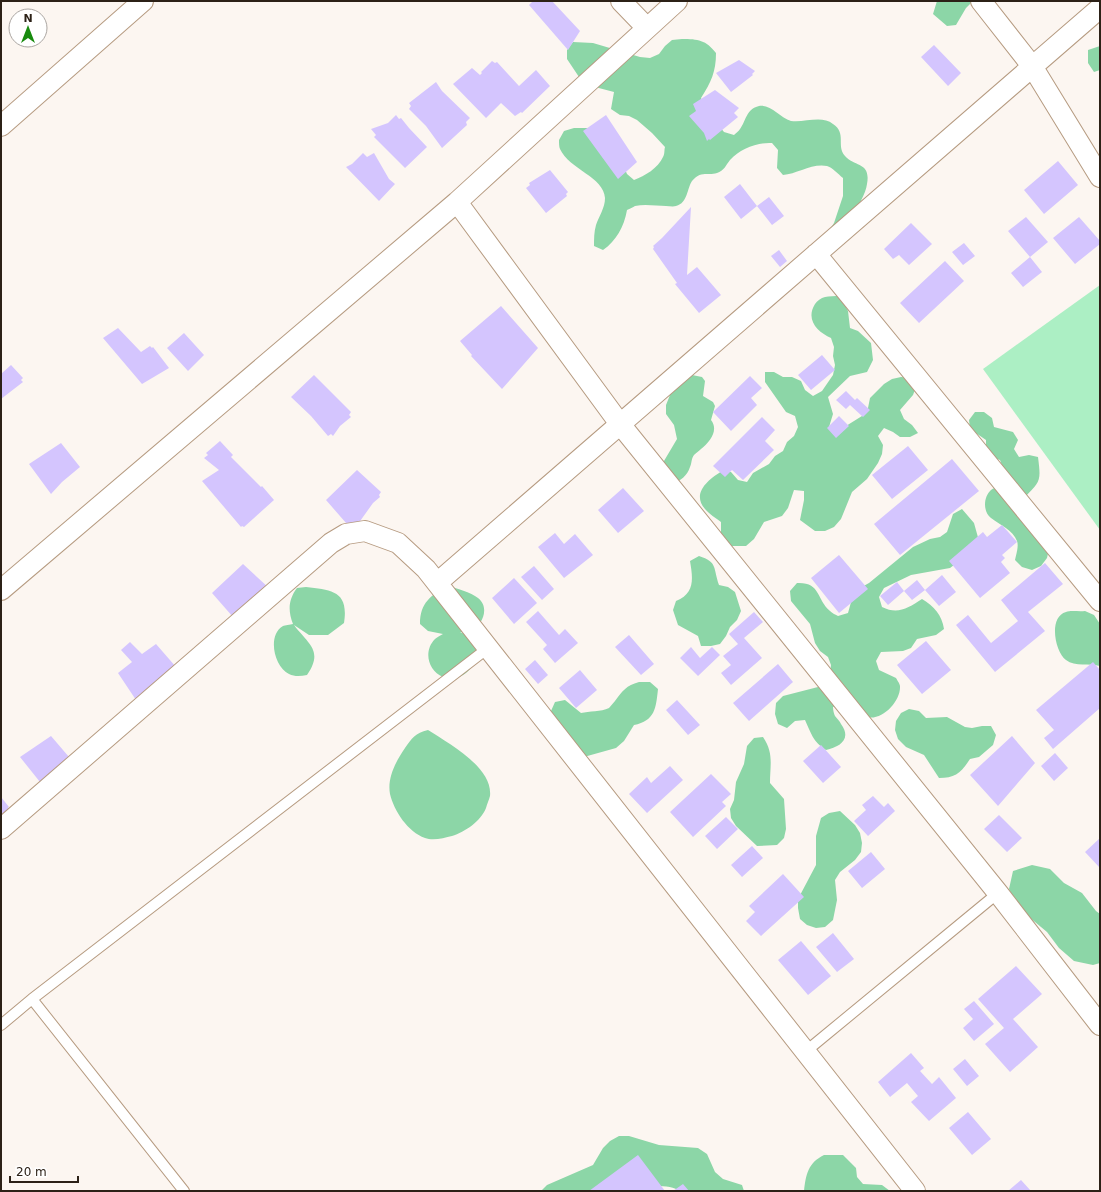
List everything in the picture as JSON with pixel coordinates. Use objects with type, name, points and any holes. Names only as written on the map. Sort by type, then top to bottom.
[{"type":"street","points":[[2,124],[143,1]]},
{"type":"street","points":[[621,1],[647,28]]},
{"type":"street","points":[[1,590],[457,202],[677,1]]},
{"type":"street","points":[[981,1],[1032,66],[1100,177]]},
{"type":"street","points":[[437,583],[1100,8]]},
{"type":"street","points":[[457,202],[620,424],[998,892],[1099,1023]]},
{"type":"street","points":[[816,254],[1100,601]]},
{"type":"street","points":[[1,829],[331,543],[346,534],[365,532],[383,537],[398,543],[426,569],[914,1191]]},
{"type":"lane","points":[[1,1025],[32,999],[488,648]]},
{"type":"lane","points":[[805,1052],[998,892]]},
{"type":"lane","points":[[32,999],[184,1191]]},
{"type":"green space","points":[[937,1],[973,1],[966,8],[956,25],[947,26],[933,14]]},
{"type":"green space","points":[[682,39],[701,41],[709,45],[716,53],[712,77],[701,98],[704,107],[724,132],[734,135],[740,130],[749,112],[759,106],[768,107],[791,121],[829,121],[840,131],[842,152],[849,159],[864,168],[867,172],[868,177],[864,194],[850,218],[803,272],[834,223],[843,196],[843,178],[831,168],[821,165],[783,175],[777,168],[778,150],[772,143],[749,147],[734,156],[719,172],[714,174],[701,174],[690,184],[683,202],[676,206],[639,205],[627,210],[622,228],[616,238],[603,250],[594,246],[595,228],[603,209],[605,198],[599,184],[564,156],[559,146],[559,140],[564,131],[574,128],[593,128],[615,146],[627,174],[634,180],[647,174],[658,165],[664,156],[665,147],[637,120],[629,116],[620,115],[611,109],[614,92],[595,87],[579,77],[567,59],[567,50],[573,42],[593,43],[640,57],[650,58],[659,54],[672,40]]},
{"type":"green space","points":[[1100,46],[1100,70],[1094,72],[1088,63],[1088,50]]},
{"type":"green space","points":[[1100,285],[1100,530],[983,369]]},
{"type":"green space","points":[[828,296],[840,296],[848,311],[850,328],[858,331],[871,343],[873,360],[867,372],[850,376],[828,397],[833,414],[829,427],[838,431],[862,416],[868,408],[870,398],[884,384],[892,379],[901,377],[911,378],[916,387],[913,395],[900,410],[904,419],[912,425],[918,433],[910,437],[900,437],[884,428],[878,436],[883,445],[882,454],[878,463],[867,479],[852,492],[841,519],[834,527],[825,531],[815,531],[800,520],[804,500],[804,491],[794,490],[788,508],[782,516],[764,522],[754,539],[746,546],[728,546],[721,540],[721,522],[707,511],[701,503],[700,497],[703,487],[707,482],[722,471],[731,472],[738,480],[747,482],[753,473],[769,464],[775,456],[783,451],[787,442],[794,436],[798,427],[795,416],[786,412],[765,382],[765,372],[774,372],[783,377],[792,377],[801,381],[805,390],[813,396],[822,391],[833,375],[835,365],[833,356],[834,347],[831,338],[814,325],[811,315],[816,303],[822,298]]},
{"type":"green space","points":[[692,375],[702,377],[705,381],[703,396],[713,402],[715,406],[711,420],[714,432],[707,443],[692,458],[689,470],[681,479],[673,484],[661,466],[677,439],[674,425],[666,414],[666,405],[670,395],[679,382]]},
{"type":"green space","points":[[975,412],[984,412],[992,418],[994,427],[1013,432],[1018,440],[1014,449],[1019,457],[1029,455],[1038,457],[1039,476],[1037,484],[1024,498],[1049,549],[1047,558],[1041,566],[1032,570],[1022,567],[1015,560],[1018,545],[1013,534],[991,518],[986,512],[986,496],[992,489],[999,486],[1003,468],[1000,460],[991,457],[986,449],[986,440],[970,429],[969,420]]},
{"type":"green space","points":[[962,509],[974,523],[979,541],[966,556],[950,568],[911,575],[884,588],[879,597],[882,607],[893,610],[907,608],[922,599],[937,611],[944,629],[936,635],[917,639],[911,648],[903,651],[881,652],[876,661],[879,670],[896,678],[900,685],[897,698],[890,709],[879,716],[867,717],[842,704],[833,707],[835,716],[844,729],[845,738],[843,742],[836,747],[826,750],[815,740],[805,720],[795,721],[787,728],[778,724],[775,714],[776,703],[783,696],[818,687],[826,683],[830,674],[831,665],[828,657],[820,651],[815,643],[810,624],[791,601],[790,591],[797,583],[805,583],[814,588],[822,601],[832,612],[838,616],[848,613],[853,595],[860,588],[869,583],[913,547],[930,539],[940,537],[947,532],[953,514]]},
{"type":"green space","points":[[699,556],[712,563],[719,585],[728,587],[735,592],[741,611],[737,620],[730,627],[720,644],[711,646],[701,646],[698,636],[678,625],[673,610],[676,601],[682,598],[690,590],[692,574],[690,561]]},
{"type":"green space","points":[[448,585],[478,598],[484,606],[483,616],[475,629],[460,632],[467,635],[474,641],[476,658],[474,664],[461,676],[449,679],[438,674],[434,670],[431,666],[428,655],[431,644],[436,638],[443,634],[428,631],[420,624],[424,605],[432,596]]},
{"type":"green space","points":[[306,587],[324,589],[337,594],[344,604],[344,623],[328,635],[309,635],[294,625],[309,643],[314,653],[312,666],[307,675],[296,676],[289,674],[279,665],[274,651],[274,643],[278,630],[283,626],[293,624],[290,615],[290,601],[294,592],[297,588]]},
{"type":"green space","points":[[1068,611],[1085,611],[1094,615],[1100,624],[1100,666],[1078,664],[1066,660],[1062,656],[1056,643],[1055,627],[1060,615]]},
{"type":"green space","points":[[639,682],[650,682],[658,689],[655,708],[650,717],[641,723],[634,725],[624,741],[616,748],[573,760],[554,721],[551,711],[555,702],[565,700],[581,713],[602,710],[609,708],[625,689]]},
{"type":"green space","points":[[909,709],[919,711],[926,718],[947,717],[965,727],[972,728],[991,726],[996,735],[993,745],[979,757],[970,759],[964,768],[957,774],[939,778],[924,755],[906,747],[898,739],[895,730],[896,721],[901,713]]},
{"type":"green space","points":[[428,730],[468,757],[484,775],[489,785],[490,796],[484,813],[467,829],[446,838],[428,839],[413,831],[398,814],[392,801],[389,788],[391,776],[398,758],[414,736]]},
{"type":"green space","points":[[763,737],[769,748],[770,754],[770,783],[784,799],[786,829],[784,838],[777,845],[757,846],[736,826],[731,818],[730,809],[734,800],[736,782],[744,764],[747,746],[754,738]]},
{"type":"green space","points":[[840,811],[855,825],[860,833],[862,843],[861,852],[855,860],[840,872],[835,880],[837,900],[833,920],[825,927],[816,928],[807,925],[800,919],[798,899],[816,865],[816,836],[821,818],[829,813]]},
{"type":"green space","points":[[1032,865],[1050,869],[1064,883],[1082,893],[1100,914],[1100,963],[1093,965],[1074,961],[1059,948],[1047,932],[1017,907],[1009,889],[1013,871]]},
{"type":"green space","points":[[619,1136],[629,1136],[659,1145],[698,1148],[707,1154],[715,1172],[723,1179],[742,1185],[744,1191],[680,1191],[664,1186],[642,1186],[600,1191],[541,1191],[547,1185],[593,1165],[603,1148],[610,1141]]},
{"type":"green space","points":[[824,1155],[843,1155],[856,1168],[857,1177],[863,1184],[882,1185],[890,1191],[804,1191],[807,1174],[811,1165]]},
{"type":"building","points":[[533,1],[552,1],[580,31],[568,50],[529,5]]},
{"type":"building","points":[[934,45],[961,73],[948,86],[921,57]]},
{"type":"building","points":[[739,60],[755,71],[752,74],[753,75],[731,92],[716,73]]},
{"type":"building","points":[[492,61],[495,63],[497,62],[519,86],[536,70],[550,86],[522,113],[521,112],[515,116],[501,103],[486,118],[453,84],[472,68],[480,75]]},
{"type":"building","points":[[436,82],[442,91],[470,118],[466,122],[467,125],[442,148],[426,126],[409,109],[411,106],[409,103]]},
{"type":"building","points":[[715,90],[739,108],[734,113],[738,117],[707,141],[704,133],[689,116],[696,111],[693,104]]},
{"type":"building","points":[[396,115],[399,119],[401,118],[427,147],[405,168],[374,137],[376,135],[371,129],[388,123]]},
{"type":"building","points":[[606,115],[637,162],[618,179],[583,131]]},
{"type":"building","points":[[363,153],[367,157],[374,153],[389,179],[395,184],[379,201],[346,167],[352,164]]},
{"type":"building","points":[[1058,161],[1078,185],[1044,214],[1024,190]]},
{"type":"building","points":[[550,170],[568,192],[566,194],[567,196],[546,213],[526,188],[530,185],[529,183]]},
{"type":"building","points":[[740,184],[757,206],[741,219],[724,197]]},
{"type":"building","points":[[769,197],[784,216],[772,225],[757,206]]},
{"type":"building","points":[[691,207],[687,275],[697,267],[721,295],[699,313],[675,284],[677,283],[653,249],[653,246]]},
{"type":"building","points":[[1026,217],[1048,242],[1030,257],[1008,231]]},
{"type":"building","points":[[1079,217],[1100,241],[1100,244],[1075,264],[1053,238]]},
{"type":"building","points":[[911,223],[932,244],[909,265],[899,255],[893,259],[884,249]]},
{"type":"building","points":[[964,243],[975,256],[963,265],[952,252]]},
{"type":"building","points":[[779,250],[787,261],[780,267],[771,256]]},
{"type":"building","points":[[1030,257],[1042,272],[1023,287],[1011,273]]},
{"type":"building","points":[[945,261],[964,281],[919,323],[900,303]]},
{"type":"building","points":[[501,306],[538,348],[502,389],[471,356],[472,355],[460,341]]},
{"type":"building","points":[[118,328],[141,352],[150,346],[152,348],[153,347],[169,368],[142,384],[103,338]]},
{"type":"building","points":[[184,333],[204,355],[188,371],[167,348]]},
{"type":"building","points":[[822,355],[835,370],[811,390],[798,375]]},
{"type":"building","points":[[11,365],[23,378],[21,380],[23,382],[1,399],[1,374]]},
{"type":"building","points":[[314,375],[351,412],[349,415],[351,417],[340,426],[333,436],[331,434],[328,436],[311,416],[291,397]]},
{"type":"building","points":[[750,376],[762,388],[751,398],[757,405],[731,431],[713,412]]},
{"type":"building","points":[[846,391],[855,400],[857,398],[870,410],[863,417],[850,405],[846,409],[836,400]]},
{"type":"building","points":[[839,416],[849,426],[836,438],[827,428]]},
{"type":"building","points":[[762,417],[775,430],[765,441],[774,450],[743,480],[732,470],[725,477],[713,466]]},
{"type":"building","points":[[220,441],[233,455],[231,457],[261,487],[262,486],[274,500],[244,527],[241,527],[202,481],[219,470],[204,458],[208,455],[206,453]]},
{"type":"building","points":[[61,443],[80,467],[62,482],[51,494],[29,464]]},
{"type":"building","points":[[908,446],[928,470],[892,499],[872,475]]},
{"type":"building","points":[[952,459],[979,491],[900,555],[874,524]]},
{"type":"building","points":[[357,470],[381,492],[379,495],[380,497],[373,503],[353,531],[326,500]]},
{"type":"building","points":[[623,488],[644,511],[618,533],[598,510]]},
{"type":"building","points":[[1002,525],[1017,542],[1002,555],[1005,558],[1001,562],[1010,573],[980,598],[949,561],[983,532],[987,537]]},
{"type":"building","points":[[555,533],[564,544],[575,534],[593,555],[564,578],[538,547]]},
{"type":"building","points":[[839,555],[868,589],[839,613],[811,578]]},
{"type":"building","points":[[1045,563],[1063,584],[1028,612],[1045,631],[995,672],[956,625],[968,615],[991,643],[1018,621],[1001,600]]},
{"type":"building","points":[[243,564],[269,588],[233,617],[212,593]]},
{"type":"building","points":[[534,566],[554,589],[542,600],[521,577]]},
{"type":"building","points":[[942,575],[956,592],[939,606],[925,590]]},
{"type":"building","points":[[514,578],[537,603],[514,624],[492,598]]},
{"type":"building","points":[[917,580],[925,590],[912,600],[904,591]]},
{"type":"building","points":[[897,582],[904,591],[888,605],[880,596]]},
{"type":"building","points":[[538,611],[559,635],[565,629],[578,643],[555,663],[543,649],[547,645],[526,622]]},
{"type":"building","points":[[754,612],[763,622],[744,638],[762,658],[731,685],[721,673],[731,665],[723,656],[738,644],[729,634]]},
{"type":"building","points":[[629,635],[654,664],[641,675],[615,647]]},
{"type":"building","points":[[926,641],[951,670],[922,694],[897,665]]},
{"type":"building","points":[[130,642],[142,654],[156,644],[176,667],[138,703],[118,673],[132,662],[121,650]]},
{"type":"building","points":[[691,647],[700,658],[712,647],[720,655],[698,676],[680,658]]},
{"type":"building","points":[[535,660],[548,675],[538,684],[525,669]]},
{"type":"building","points":[[1093,662],[1100,670],[1100,708],[1053,749],[1044,738],[1054,730],[1036,710]]},
{"type":"building","points":[[778,664],[793,682],[749,721],[733,703]]},
{"type":"building","points":[[580,670],[597,690],[576,708],[559,688]]},
{"type":"building","points":[[677,700],[700,725],[688,735],[666,710]]},
{"type":"building","points":[[51,736],[69,757],[40,782],[20,757]]},
{"type":"building","points":[[1012,736],[1035,763],[998,806],[970,775]]},
{"type":"building","points":[[821,745],[841,767],[823,783],[803,761]]},
{"type":"building","points":[[1055,753],[1068,768],[1054,781],[1041,766]]},
{"type":"building","points":[[670,766],[683,780],[647,813],[629,794],[647,777],[651,783]]},
{"type":"building","points":[[711,774],[731,794],[722,802],[726,806],[693,837],[670,812]]},
{"type":"building","points":[[873,796],[884,807],[888,803],[895,811],[868,836],[854,821],[866,810],[862,805]]},
{"type":"building","points":[[1,797],[9,807],[10,811],[1,818]]},
{"type":"building","points":[[999,815],[1022,838],[1007,852],[984,829]]},
{"type":"building","points":[[726,817],[738,829],[717,849],[705,836]]},
{"type":"building","points":[[1100,838],[1100,868],[1085,852]]},
{"type":"building","points":[[752,846],[763,858],[742,877],[731,865]]},
{"type":"building","points":[[871,852],[885,869],[862,888],[848,871]]},
{"type":"building","points":[[783,874],[804,897],[761,936],[746,921],[755,912],[749,906]]},
{"type":"building","points":[[833,933],[854,959],[837,972],[816,947]]},
{"type":"building","points":[[801,941],[831,976],[808,995],[778,960]]},
{"type":"building","points":[[1016,966],[1042,994],[1013,1019],[1038,1047],[1010,1072],[985,1044],[1004,1028],[978,999]]},
{"type":"building","points":[[974,1001],[994,1024],[974,1041],[963,1028],[973,1019],[964,1009]]},
{"type":"building","points":[[911,1053],[924,1068],[920,1071],[932,1084],[939,1077],[956,1098],[929,1121],[911,1102],[918,1096],[907,1083],[890,1097],[878,1082]]},
{"type":"building","points":[[965,1059],[979,1076],[967,1086],[953,1069]]},
{"type":"building","points":[[968,1112],[991,1139],[972,1155],[949,1128]]},
{"type":"building","points":[[638,1155],[665,1191],[589,1191]]},
{"type":"building","points":[[1021,1180],[1031,1191],[1008,1191]]},
{"type":"building","points":[[683,1184],[689,1191],[673,1191]]}]
